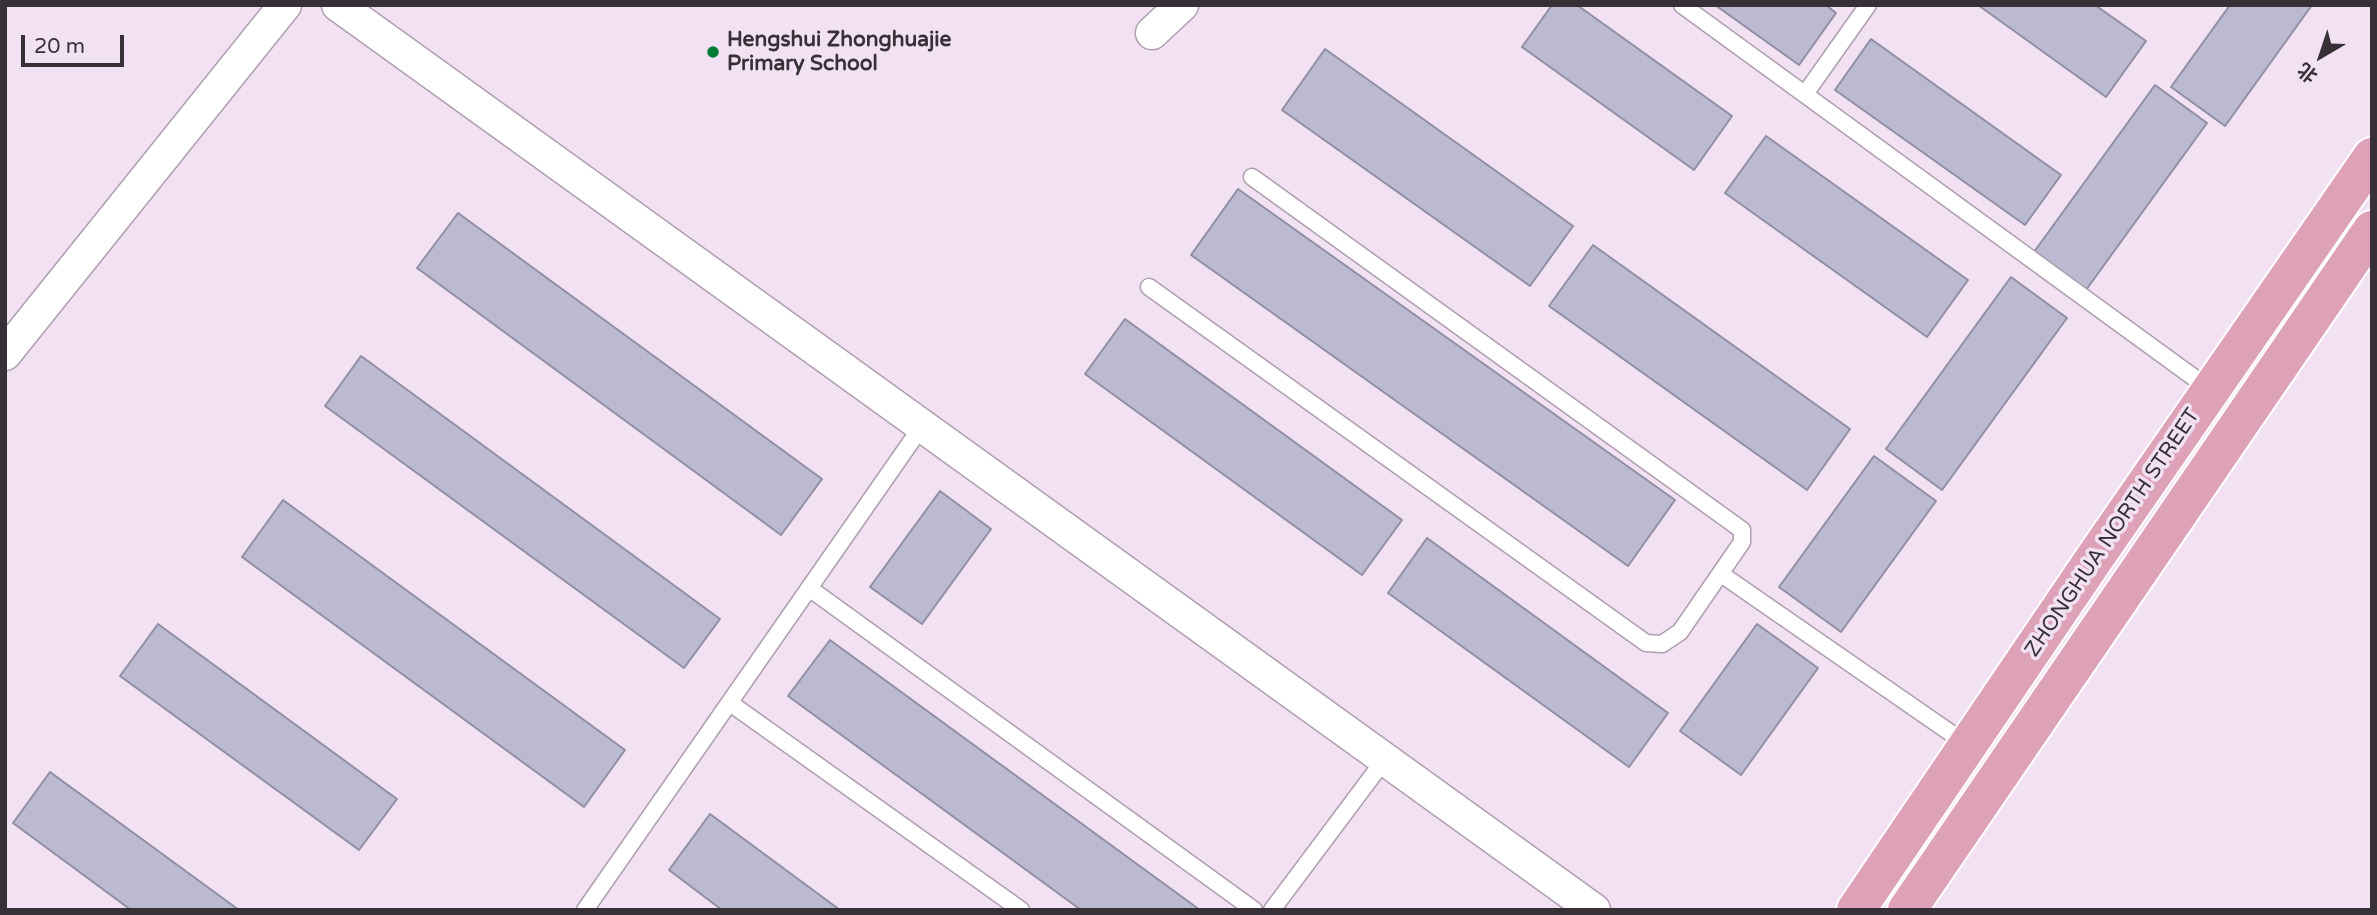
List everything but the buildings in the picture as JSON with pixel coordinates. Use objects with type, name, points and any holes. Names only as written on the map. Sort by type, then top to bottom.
[{"type":"main road","name":"ZHONGHUA NORTH STREET","points":[[1856,910],[2372,157]]},
{"type":"main road","name":"ZHONGHUA NORTH STREET","points":[[1907,910],[2372,230]]},
{"type":"street","points":[[5,354],[285,5]]},
{"type":"street","points":[[338,5],[1594,910]]},
{"type":"street","points":[[1152,33],[1182,5]]},
{"type":"lane","points":[[1682,5],[2211,390]]},
{"type":"lane","points":[[1805,94],[1868,5]]},
{"type":"lane","points":[[1149,287],[1646,643],[1662,644],[1680,632],[1742,542],[1742,530],[1252,177]]},
{"type":"lane","points":[[585,910],[922,426]]},
{"type":"lane","points":[[1721,574],[1968,745]]},
{"type":"lane","points":[[809,589],[1254,910]]},
{"type":"lane","points":[[730,703],[1020,910]]},
{"type":"lane","points":[[1272,910],[1385,759]]},
{"type":"place","name":"Hengshui Zhonghuajie Primary School","points":[[713,52]]}]
